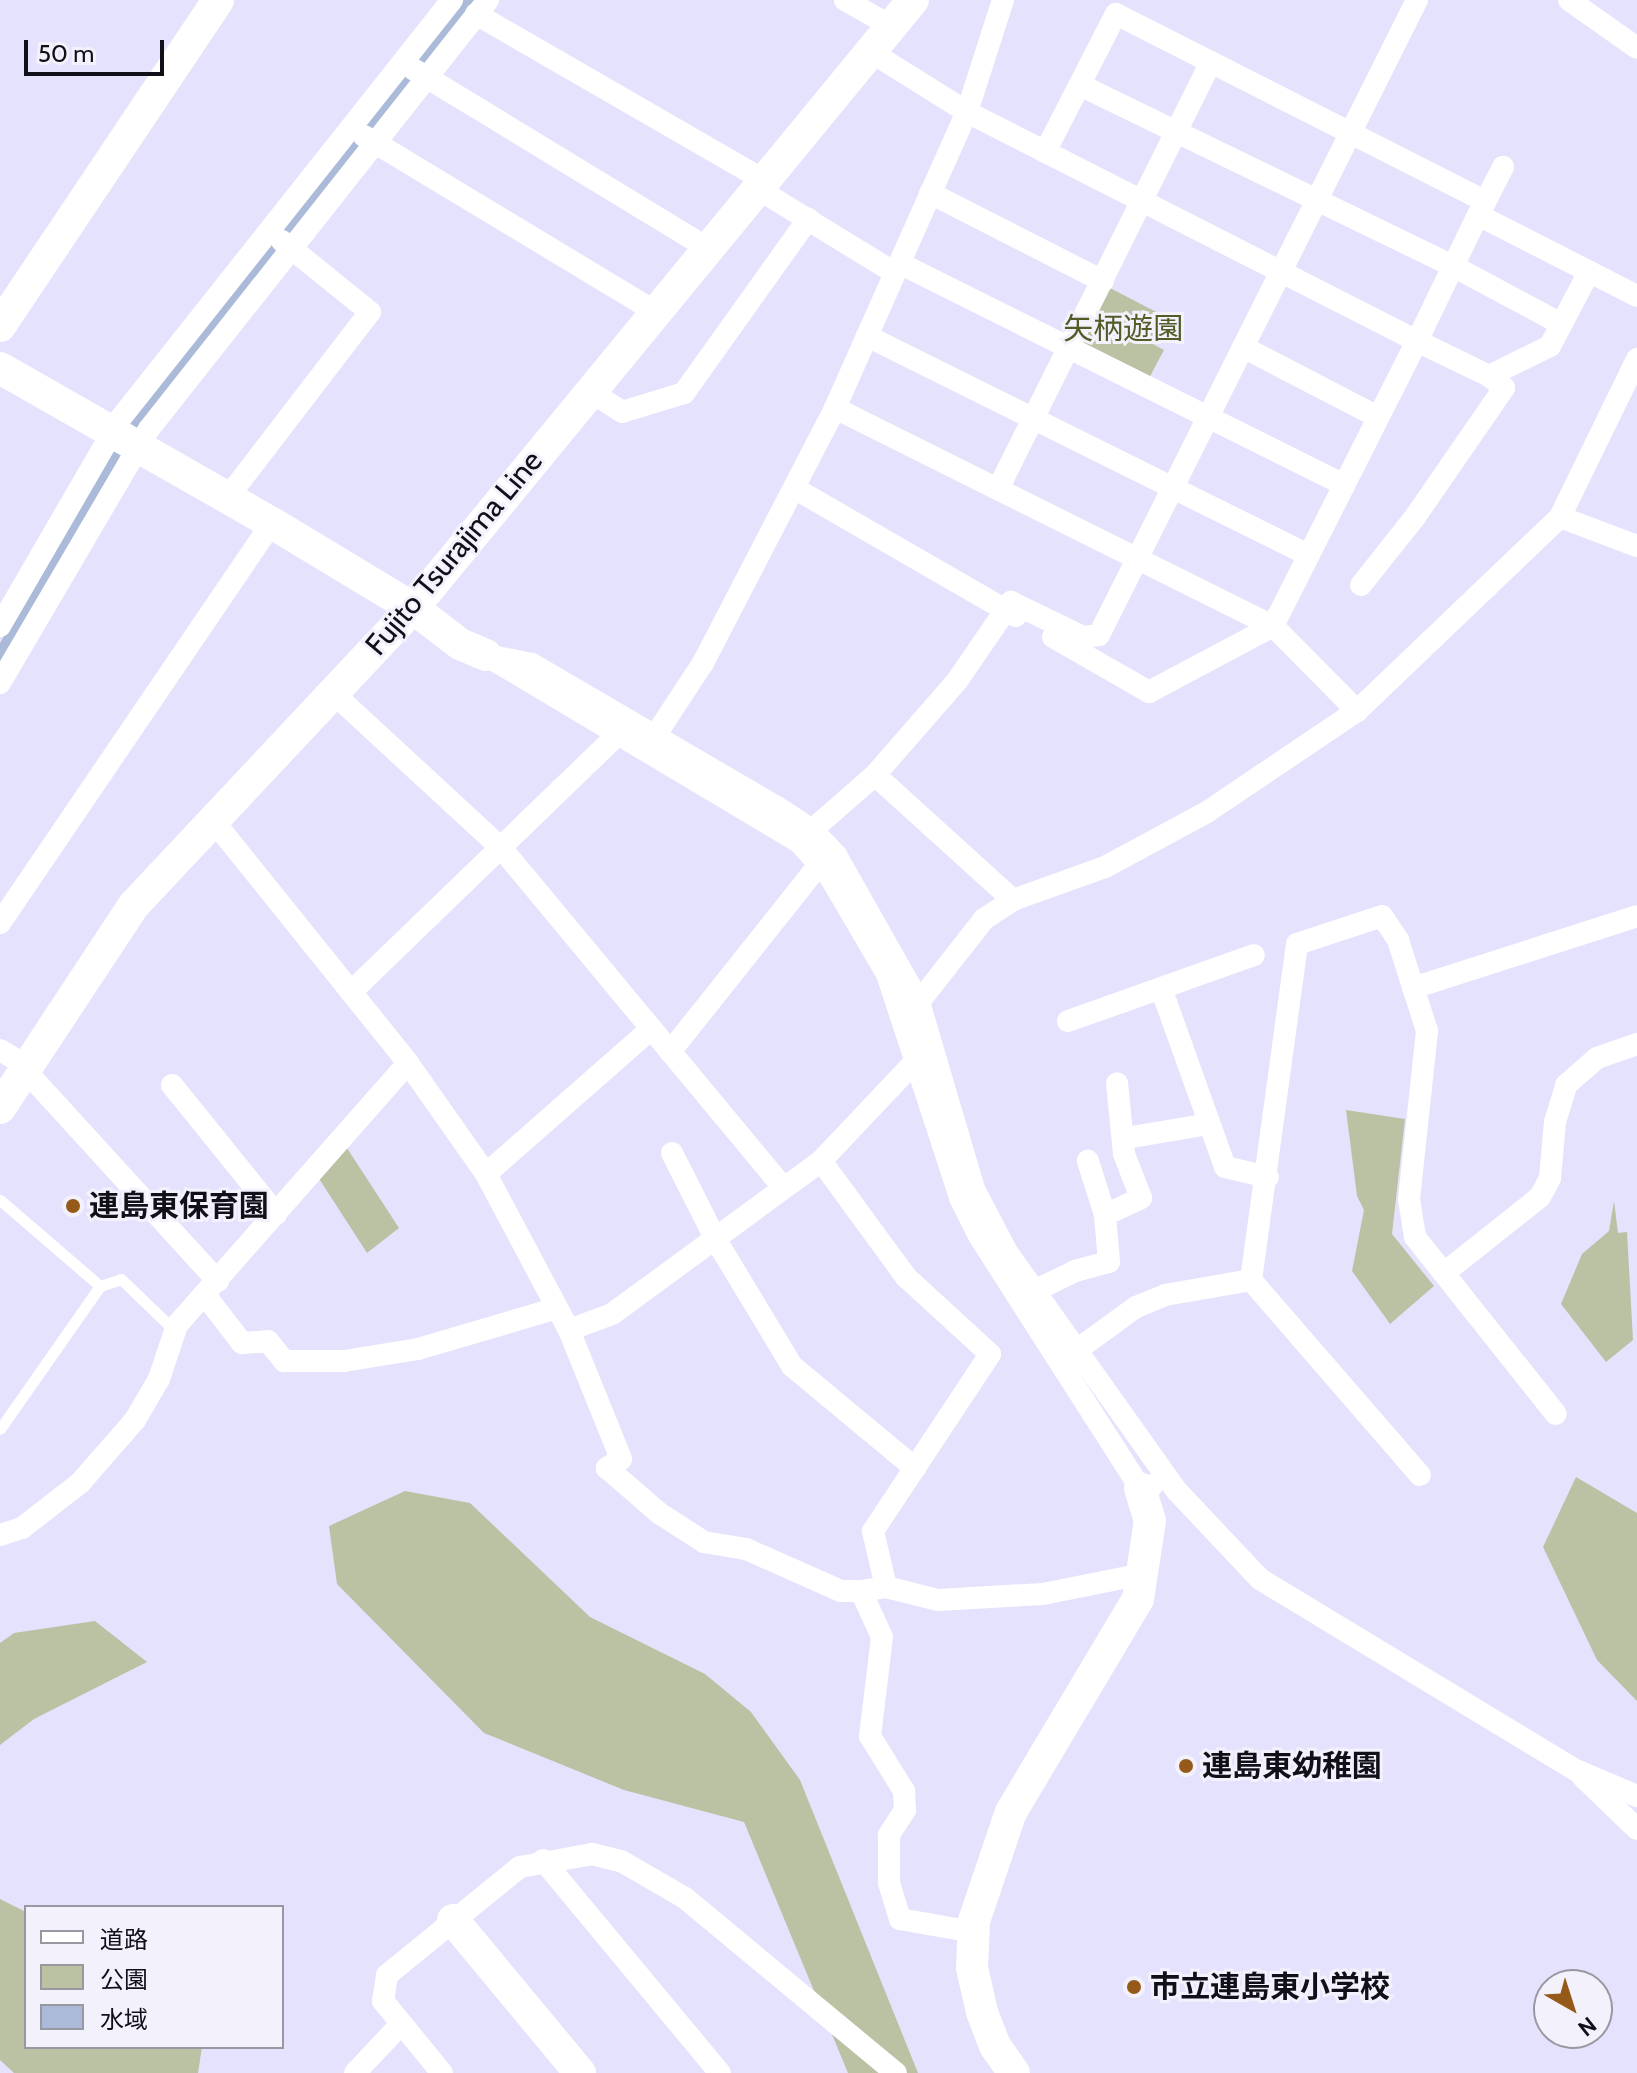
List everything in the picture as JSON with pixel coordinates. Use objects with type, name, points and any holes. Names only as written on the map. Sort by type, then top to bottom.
[{"type":"street","points":[[0,326],[218,0]]},
{"type":"street","points":[[845,0],[891,26]]},
{"type":"street","name":"Fujito Tsurajima Line","points":[[0,1108],[134,905],[413,608],[758,183],[913,0]]},
{"type":"street","points":[[351,992],[503,850],[635,736],[703,663],[835,408],[967,112],[1003,0]]},
{"type":"street","points":[[670,1052],[817,849],[875,775],[957,681],[1011,602],[1083,637],[1099,635],[1417,0]]},
{"type":"street","points":[[1569,0],[1637,48]]},
{"type":"street","points":[[0,626],[126,438],[364,135],[457,9],[758,183],[808,219],[897,268],[1344,485]]},
{"type":"street","points":[[1045,152],[1082,86],[1116,14],[1350,134],[1589,272],[1637,296]]},
{"type":"street","points":[[871,52],[967,112],[1280,273],[1489,376],[1504,388],[1415,517],[1361,585]]},
{"type":"street","points":[[998,489],[1211,62]]},
{"type":"street","points":[[414,70],[706,247]]},
{"type":"street","points":[[1082,86],[1453,266],[1561,324]]},
{"type":"street","points":[[364,135],[654,311]]},
{"type":"street","points":[[794,488],[1149,692],[1273,626],[1503,167]]},
{"type":"street","points":[[930,193],[1103,281]]},
{"type":"street","points":[[589,391],[622,412],[684,393],[808,219]]},
{"type":"street","points":[[228,497],[370,312],[281,241]]},
{"type":"street","points":[[1489,376],[1550,346],[1589,272]]},
{"type":"street","points":[[867,336],[1309,555]]},
{"type":"street","points":[[1243,347],[1378,417]]},
{"type":"street","points":[[910,1006],[984,919],[1013,900],[1105,867],[1207,812],[1357,711],[1560,517],[1637,359]]},
{"type":"street","points":[[0,368],[272,523],[413,608],[460,644],[635,736],[760,818],[817,849],[887,974],[910,1006],[925,1051],[960,1198],[1069,1354],[1155,1485],[1260,1579],[1576,1770],[1637,1796]]},
{"type":"street","points":[[835,408],[1273,626],[1357,711]]},
{"type":"street","points":[[0,683],[126,438]]},
{"type":"street","points":[[1560,517],[1637,546]]},
{"type":"street","points":[[0,923],[272,523]]},
{"type":"street","points":[[332,692],[503,850],[783,1187]]},
{"type":"street","points":[[875,775],[1013,900]]},
{"type":"street","points":[[212,819],[408,1063],[486,1174],[569,1330],[621,1459],[607,1468],[659,1513],[704,1542],[746,1549],[841,1591],[886,1587],[938,1600],[1043,1594],[1143,1574]]},
{"type":"street","points":[[1251,1280],[1268,1177],[1297,944],[1382,916],[1398,940],[1427,1031],[1409,1199],[1411,1226],[1444,1273],[1556,1414]]},
{"type":"street","points":[[1413,988],[1637,916]]},
{"type":"street","points":[[1068,1021],[1254,955]]},
{"type":"street","points":[[1161,988],[1225,1167],[1268,1177]]},
{"type":"street","points":[[486,1174],[651,1029]]},
{"type":"street","points":[[1444,1273],[1540,1197],[1550,1178],[1555,1122],[1566,1085],[1597,1058],[1637,1044]]},
{"type":"street","points":[[0,1050],[26,1068],[211,1288],[242,1343],[268,1341],[284,1361],[344,1361],[418,1349],[557,1308]]},
{"type":"street","points":[[569,1330],[612,1314],[821,1161],[925,1051]]},
{"type":"street","points":[[0,1535],[22,1528],[80,1483],[135,1420],[159,1379],[175,1331],[408,1063]]},
{"type":"street","points":[[1105,1215],[1141,1198],[1124,1154],[1126,1138],[1117,1083]]},
{"type":"street","points":[[172,1085],[276,1214]]},
{"type":"street","points":[[1126,1138],[1209,1124]]},
{"type":"street","points":[[672,1153],[716,1240],[792,1366],[915,1468]]},
{"type":"street","points":[[821,1161],[906,1277],[990,1354],[873,1531],[886,1587]]},
{"type":"street","points":[[1026,1294],[1109,1262],[1105,1215],[1088,1161]]},
{"type":"street","points":[[1069,1354],[1128,1312],[1165,1295],[1251,1280]]},
{"type":"street","points":[[1251,1280],[1420,1475]]},
{"type":"street","points":[[1014,2073],[995,2046],[982,2012],[972,1968],[973,1932],[988,1871],[1011,1812],[1117,1639],[1138,1599],[1155,1485]]},
{"type":"street","points":[[861,1591],[882,1637],[870,1736],[904,1791],[905,1810],[889,1835],[889,1883],[900,1919],[973,1932]]},
{"type":"street","points":[[1576,1770],[1637,1829]]},
{"type":"street","points":[[442,2073],[383,2001],[387,1975],[520,1867],[543,1860],[592,1854],[621,1861],[685,1898],[896,2073]]},
{"type":"street","points":[[543,1860],[720,2073]]},
{"type":"street","points":[[453,1920],[580,2073]]},
{"type":"street","points":[[355,2073],[401,2024]]},
{"type":"lane","points":[[0,1200],[100,1286]]},
{"type":"lane","points":[[0,1429],[100,1286],[121,1279],[175,1331]]},
{"type":"green space","name":"矢柄遊園","points":[[1110,288],[1164,316],[1151,343],[1164,350],[1147,382],[1082,343]]},
{"type":"green space","points":[[1346,1110],[1405,1119],[1392,1234],[1434,1286],[1390,1324],[1352,1271],[1364,1210],[1357,1196]]},
{"type":"green space","points":[[343,1142],[399,1228],[367,1253],[316,1174]]},
{"type":"green space","points":[[1614,1201],[1618,1233],[1627,1232],[1633,1340],[1606,1362],[1561,1304],[1582,1254],[1609,1231]]},
{"type":"green space","points":[[1576,1477],[1637,1513],[1637,1701],[1597,1660],[1543,1547]]},
{"type":"green space","points":[[405,1491],[470,1503],[590,1617],[705,1674],[751,1712],[800,1780],[918,2073],[848,2073],[744,1822],[624,1790],[484,1733],[337,1584],[329,1526]]},
{"type":"green space","points":[[95,1621],[147,1662],[34,1719],[0,1745],[0,1643],[14,1633]]},
{"type":"green space","points":[[0,1899],[24,1911],[24,2049],[202,2049],[198,2073],[14,2073],[0,2060]]},
{"type":"water","points":[[444,0],[481,0],[284,251],[0,666],[0,643],[112,447]]},
{"type":"place","name":"連島東保育園","points":[[73,1206]]},
{"type":"place","name":"連島東幼稚園","points":[[1186,1766]]},
{"type":"place","name":"市立連島東小学校","points":[[1134,1987]]}]
